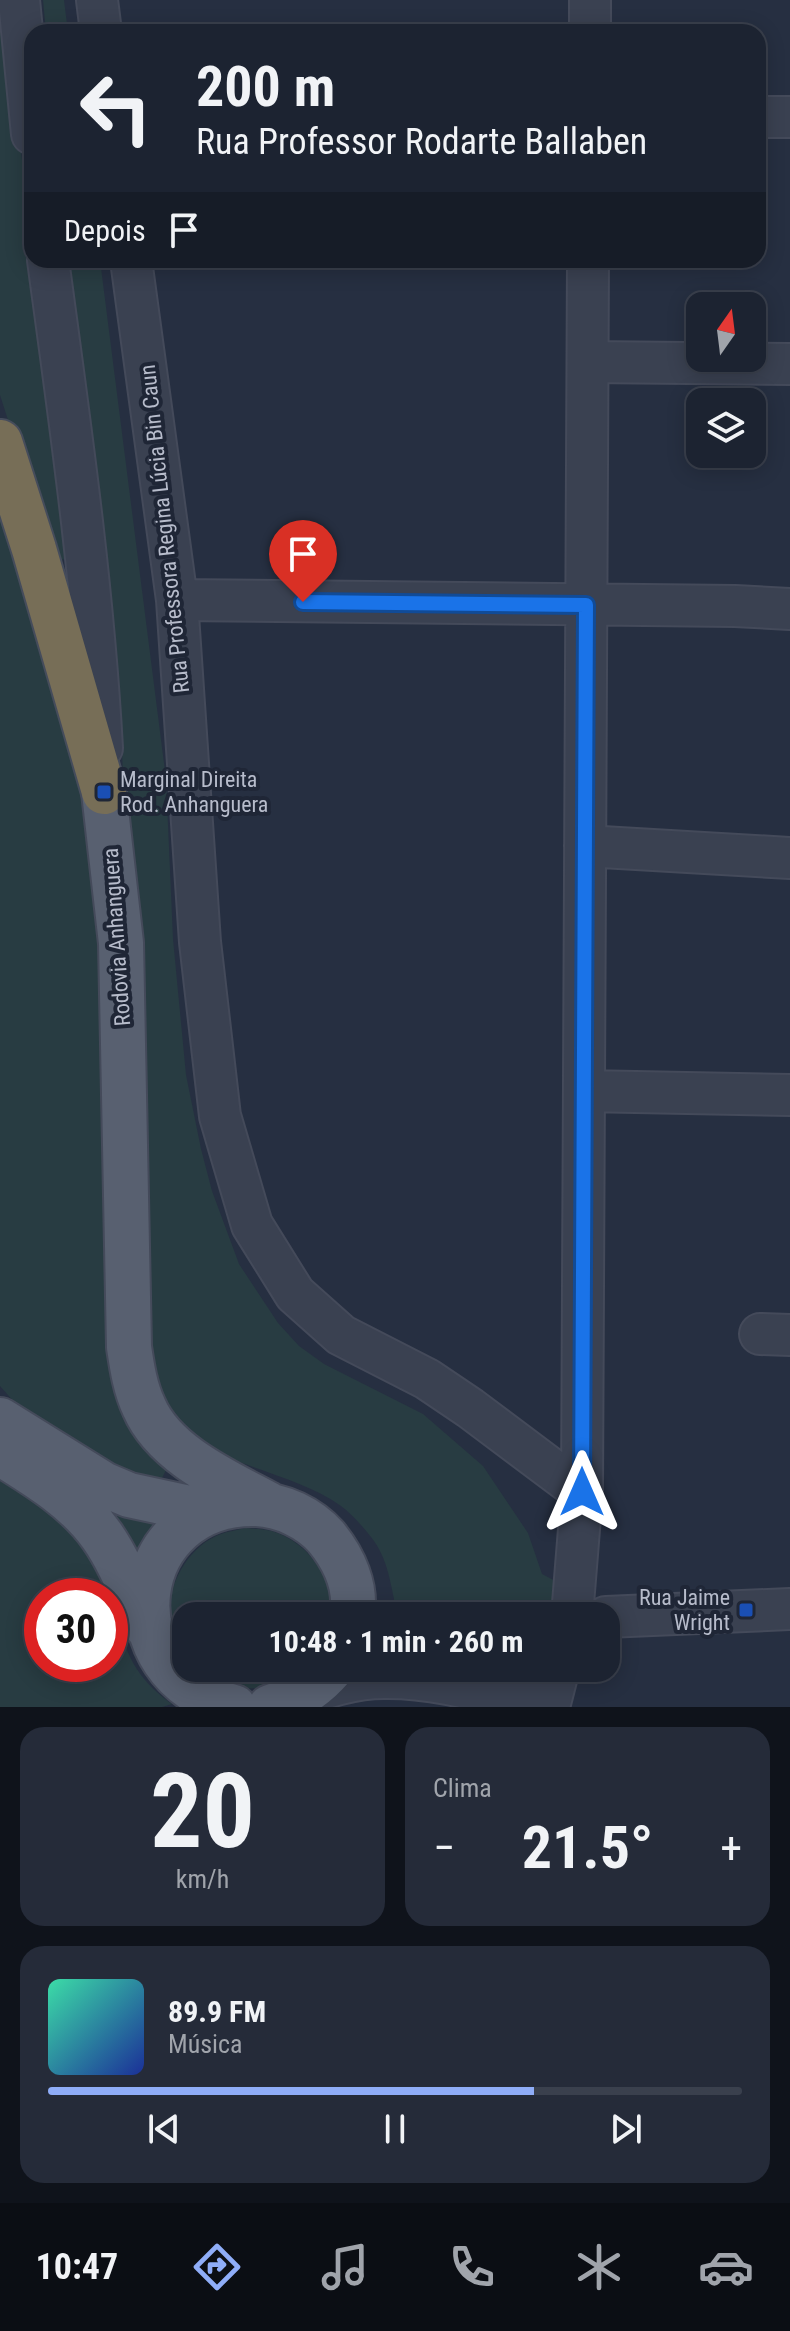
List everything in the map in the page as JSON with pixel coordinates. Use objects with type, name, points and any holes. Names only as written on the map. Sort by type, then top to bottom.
[{"type":"highway","points":[[0,442],[104,792]]},
{"type":"main road","name":"Rodovia Anhanguera","points":[[104,792],[121,943],[129,1347],[144,1410],[167,1439],[188,1458],[268,1504],[296,1514],[320,1530],[338,1552],[351,1597]]},
{"type":"main road","points":[[13,1445],[129,1495],[208,1512]]},
{"type":"main road","points":[[13,1445],[75,1504],[105,1539],[164,1664],[185,1686],[211,1701],[234,1707]]},
{"type":"main road","points":[[151,1637],[146,1607],[150,1577],[163,1550],[183,1527],[208,1512],[237,1504],[268,1504]]},
{"type":"main road","points":[[282,1703],[321,1682]]},
{"type":"street","points":[[19,0],[24,52]]},
{"type":"street","points":[[97,0],[100,24]]},
{"type":"street","points":[[590,0],[590,24]]},
{"type":"street","points":[[766,117],[790,117]]},
{"type":"street","name":"Rodovia Anhanguera","points":[[49,268],[96,637],[104,792]]},
{"type":"street","name":"Rua Professora Regina Lúcia Bin Caun","points":[[132,268],[177,600],[200,942],[220,1116],[252,1225],[295,1294],[341,1335],[427,1379],[582,1492]]},
{"type":"street","points":[[573,1602],[582,1492],[588,268]]},
{"type":"street","points":[[588,362],[790,364]]},
{"type":"street","points":[[177,600],[790,609]]},
{"type":"street","points":[[585,846],[790,858]]},
{"type":"street","points":[[584,1091],[790,1095]]},
{"type":"street","points":[[620,1616],[790,1609]]},
{"type":"street","points":[[282,1703],[328,1686],[384,1678],[456,1686],[547,1707],[555,1682]]},
{"type":"street","points":[[448,1682],[456,1686]]},
{"type":"shaded area","points":[[0,0],[24,174],[24,268],[33,268],[73,558],[53,561],[0,395]]},
{"type":"shaded area","points":[[43,0],[64,0],[67,24],[45,24]]},
{"type":"shaded area","points":[[68,268],[101,268],[166,779],[173,939],[186,1075],[212,1191],[239,1264],[278,1323],[299,1346],[324,1364],[423,1414],[483,1466],[528,1533],[542,1574],[595,1602],[395,1602],[387,1568],[374,1541],[341,1506],[317,1492],[212,1449],[189,1435],[170,1415],[155,1389],[149,1346],[119,686]]},
{"type":"shaded area","points":[[0,519],[27,598],[72,752],[107,939],[109,1324],[168,1466],[160,1482],[130,1476],[39,1430],[0,1386]]},
{"type":"shaded area","points":[[0,1479],[42,1503],[71,1525],[92,1555],[102,1578],[24,1578],[24,1682],[128,1682],[128,1653],[146,1681],[172,1704],[162,1707],[0,1707]]},
{"type":"shaded area","points":[[111,1505],[165,1517],[150,1530],[130,1565],[102,1514]]},
{"type":"shaded area","points":[[246,1528],[269,1530],[285,1536],[316,1564],[328,1589],[330,1602],[172,1602],[172,1627],[171,1599],[180,1572],[198,1549],[224,1533]]},
{"type":"shaded area","points":[[225,1682],[277,1682],[251,1688]]},
{"type":"place","name":"Marginal Direita Rod. Anhanguera","points":[[104,792]]},
{"type":"place","name":"Rua Jaime Wright","points":[[746,1610]]},
{"type":"route","points":[[303,602],[586,605],[582,1492]]}]
